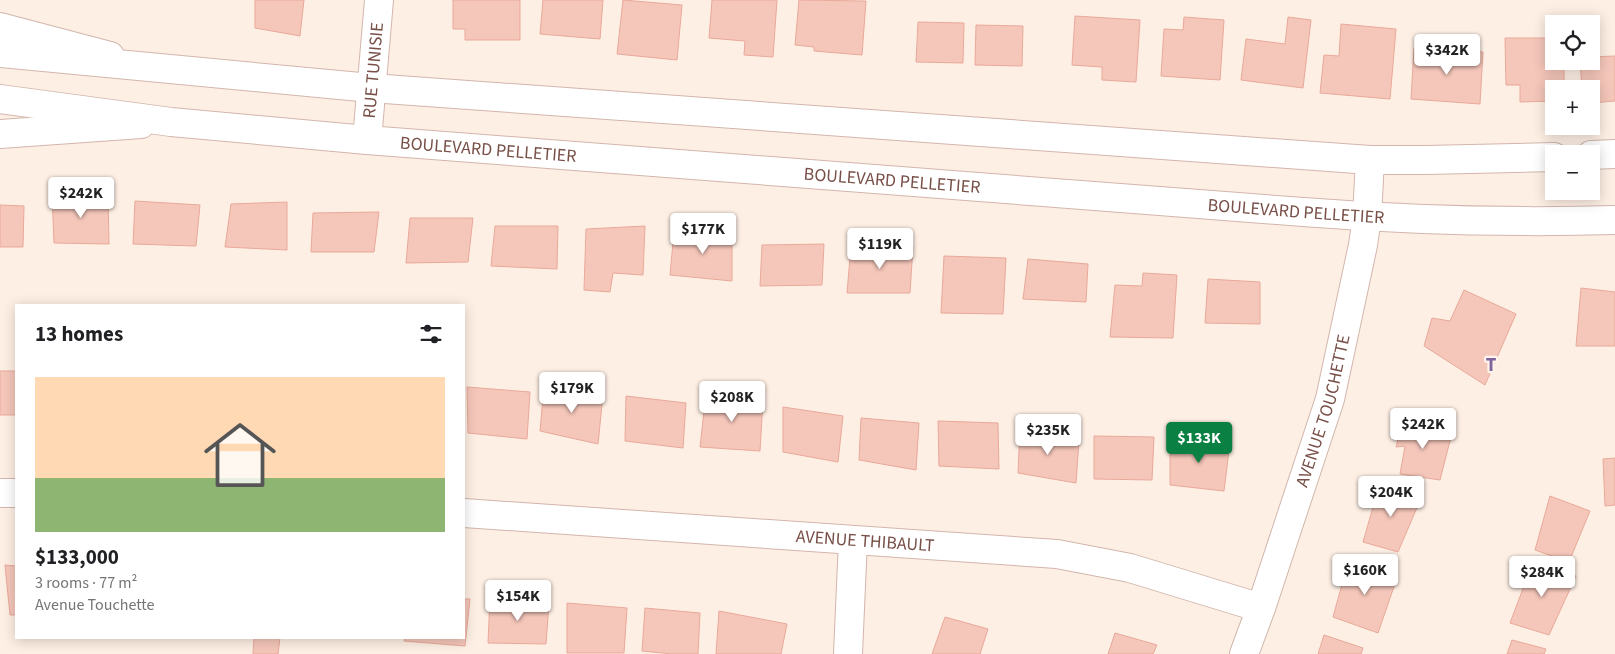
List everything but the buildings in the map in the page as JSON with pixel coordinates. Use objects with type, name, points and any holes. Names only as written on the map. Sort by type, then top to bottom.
[{"type":"street","name":"RUE TUNISIE","points":[[366,140],[379,0]]},
{"type":"street","points":[[0,27],[155,68]]},
{"type":"street","points":[[0,53],[371,88],[1370,160],[1545,157]]},
{"type":"street","name":"BOULEVARD PELLETIER","points":[[0,99],[171,122],[366,140],[1367,217],[1544,222],[1615,220]]},
{"type":"street","name":"BOULEVARD PELLETIER","points":[[0,134],[171,122]]},
{"type":"street","points":[[1600,155],[1615,154]]},
{"type":"street","name":"AVENUE TOUCHETTE","points":[[1244,654],[1330,399],[1361,256],[1367,217],[1370,160]]},
{"type":"street","points":[[0,494],[15,493]]},
{"type":"street","name":"AVENUE THIBAULT","points":[[465,513],[1058,554],[1130,568],[1261,608]]},
{"type":"street","points":[[848,654],[853,540]]},
{"type":"district","name":"T","points":[[1491,365]]}]
